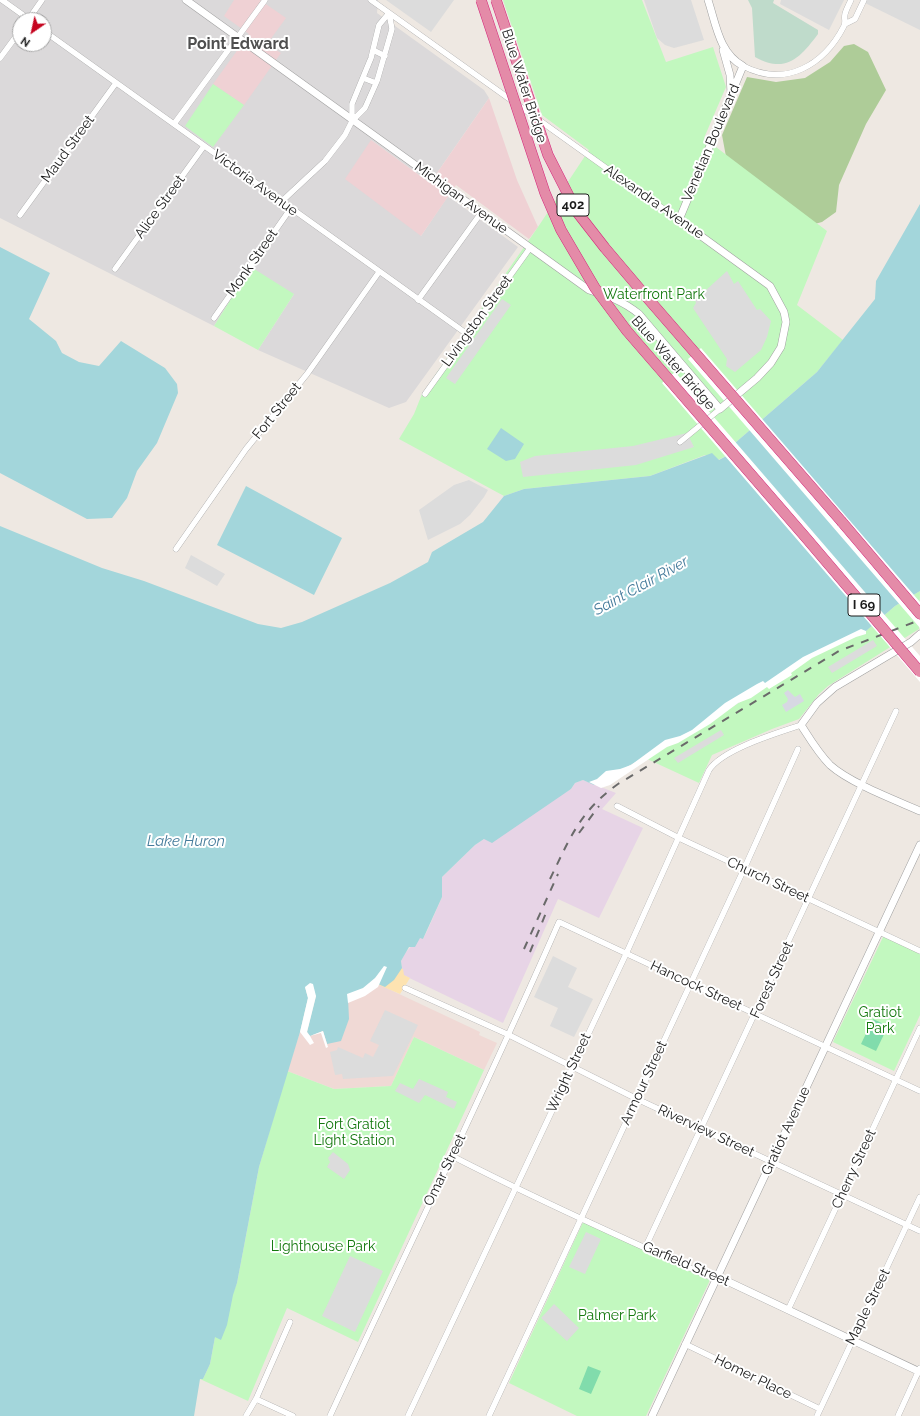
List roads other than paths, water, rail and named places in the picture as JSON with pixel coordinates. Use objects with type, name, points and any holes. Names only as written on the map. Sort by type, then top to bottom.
[{"type":"highway","name":"Blue Water Bridge","points":[[481,0],[545,193],[561,230],[595,288],[627,331],[920,672]]},
{"type":"highway","name":"Blue Water Bridge","points":[[496,0],[548,155],[577,212],[604,248],[920,614]]},
{"type":"street","points":[[2,0],[18,12]]},
{"type":"street","points":[[34,12],[42,0]]},
{"type":"street","name":"Michigan Avenue","points":[[186,0],[352,121],[589,290],[621,300],[638,314],[720,409]]},
{"type":"street","points":[[174,124],[265,0]]},
{"type":"street","name":"Alexandra Avenue","points":[[371,0],[770,286],[784,312],[786,322],[781,347],[771,363],[757,378],[680,442]]},
{"type":"street","name":"Venetian Boulevard","points":[[708,0],[722,44],[730,56],[744,66],[761,73],[776,74],[792,73],[804,69],[816,62],[827,52],[845,24],[855,19],[864,0]]},
{"type":"street","name":"Venetian Boulevard","points":[[845,24],[845,14],[851,0]]},
{"type":"street","points":[[352,121],[352,104],[373,50],[379,25],[389,13]]},
{"type":"street","points":[[281,202],[324,161],[345,135],[352,121],[365,108],[376,83],[385,56],[392,28],[389,13]]},
{"type":"street","name":"Victoria Avenue","points":[[52,36],[281,202],[467,334]]},
{"type":"street","points":[[0,58],[12,41]]},
{"type":"street","points":[[722,44],[730,75],[731,95]]},
{"type":"street","points":[[373,50],[385,56]]},
{"type":"street","name":"Venetian Boulevard","points":[[678,220],[744,66]]},
{"type":"street","points":[[363,78],[376,83]]},
{"type":"street","name":"Maud Street","points":[[20,215],[116,83]]},
{"type":"street","name":"Alice Street","points":[[115,269],[204,146]]},
{"type":"street","name":"Monk Street","points":[[214,318],[290,208]]},
{"type":"street","points":[[418,300],[481,213]]},
{"type":"street","name":"Livingston Street","points":[[425,394],[530,248]]},
{"type":"street","name":"Fort Street","points":[[176,549],[246,449],[306,374],[379,272]]},
{"type":"street","points":[[920,634],[911,642],[835,687],[817,703],[801,725],[819,752],[832,766],[863,784],[920,811]]},
{"type":"street","name":"Forest Street","points":[[645,1248],[756,1014],[896,711]]},
{"type":"street","name":"Wright Street","points":[[408,1416],[571,1067],[626,954],[712,766],[720,759],[746,746],[801,725]]},
{"type":"street","name":"Armour Street","points":[[489,1416],[744,869],[798,749]]},
{"type":"street","name":"Church Street","points":[[617,806],[679,838],[920,951]]},
{"type":"street","name":"Gratiot Avenue","points":[[652,1416],[920,845]]},
{"type":"street","name":"Hancock Street","points":[[559,922],[920,1091]]},
{"type":"street","name":"Omar Street","points":[[330,1416],[392,1281],[452,1156],[559,922]]},
{"type":"street","name":"Riverview Street","points":[[405,988],[507,1034],[637,1099],[920,1231]]},
{"type":"street","name":"Cherry Street","points":[[788,1310],[920,1028]]},
{"type":"street","name":"Garfield Street","points":[[452,1156],[515,1188],[645,1248],[708,1276],[717,1278],[919,1370]]},
{"type":"street","name":"Maple Street","points":[[817,1416],[920,1197]]},
{"type":"street","points":[[246,1416],[256,1399],[290,1322]]},
{"type":"street","name":"Homer Place","points":[[685,1344],[820,1409]]},
{"type":"street","points":[[898,1416],[919,1370]]},
{"type":"street","points":[[256,1399],[293,1416]]},
{"type":"water","points":[[920,204],[920,591],[895,606],[866,631],[862,631],[789,669],[712,720],[594,785],[583,780],[575,783],[571,789],[492,843],[484,839],[475,845],[442,877],[442,897],[423,939],[420,938],[415,947],[409,947],[401,961],[402,968],[394,980],[385,987],[378,984],[348,998],[349,1019],[341,1041],[327,1044],[323,1031],[310,1036],[307,1032],[316,996],[305,987],[308,998],[300,1032],[259,1167],[237,1283],[227,1325],[221,1340],[215,1337],[210,1364],[203,1379],[200,1379],[194,1416],[0,1416],[0,526],[102,568],[144,581],[258,624],[281,628],[302,622],[390,583],[428,562],[432,552],[483,522],[504,496],[524,489],[650,476],[712,453],[719,460],[739,449],[735,443],[817,372],[875,299],[876,281]]},
{"type":"water","points":[[0,247],[50,273],[29,319],[56,341],[62,353],[79,362],[99,366],[121,341],[165,368],[177,384],[178,393],[157,443],[137,471],[127,498],[112,518],[87,519],[0,473]]},
{"type":"water","points":[[501,428],[524,444],[515,459],[506,461],[487,449]]},
{"type":"water","points":[[246,486],[342,538],[314,595],[217,545]]},
{"type":"railway","points":[[550,879],[577,826],[594,804],[618,784],[839,651],[920,620]]},
{"type":"railway","points":[[579,833],[599,806]]},
{"type":"railway","points":[[524,949],[558,874]]},
{"type":"railway","points":[[530,952],[548,908]]},
{"type":"district","name":"Point Edward","points":[[238,44]]},
{"type":"park label","name":"Waterfront Park","points":[[654,295]]},
{"type":"park label","name":"Gratiot Park","points":[[880,1022]]},
{"type":"park label","name":"Fort Gratiot Light Station","points":[[354,1134]]},
{"type":"park label","name":"Lighthouse Park","points":[[323,1247]]},
{"type":"park label","name":"Palmer Park","points":[[617,1316]]},
{"type":"water label","name":"Saint Clair River","points":[[641,586]]},
{"type":"water label","name":"Lake Huron","points":[[186,841]]}]
